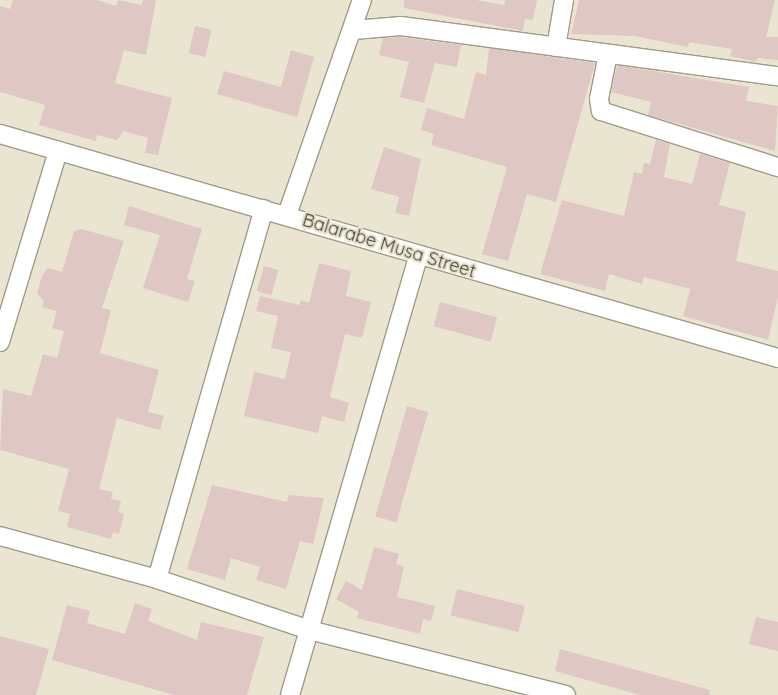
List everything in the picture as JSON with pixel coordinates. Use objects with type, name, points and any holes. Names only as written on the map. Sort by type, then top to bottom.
[{"type":"street","points":[[287,215],[354,30],[362,0]]},
{"type":"street","points":[[556,47],[564,0]]},
{"type":"street","points":[[354,30],[401,26],[778,76]]},
{"type":"street","points":[[608,54],[599,99],[601,111],[778,167]]},
{"type":"street","name":"Balarabe Musa Street","points":[[0,134],[287,215],[418,256],[778,358]]},
{"type":"street","points":[[0,342],[58,150]]},
{"type":"street","points":[[157,579],[264,209]]},
{"type":"street","points":[[290,695],[418,256]]},
{"type":"street","points":[[0,536],[157,579],[309,630],[566,695]]},
{"type":"building","points":[[13,0],[97,0],[116,6],[118,0],[141,5],[143,0],[156,0],[146,55],[124,50],[115,83],[172,98],[158,155],[145,153],[148,138],[124,131],[117,140],[97,135],[96,141],[39,125],[45,105],[0,92],[0,6],[10,9]]},
{"type":"building","points":[[404,0],[476,0],[504,5],[505,0],[537,0],[533,20],[525,19],[523,31],[404,8]]},
{"type":"building","points":[[579,0],[775,0],[766,37],[778,37],[778,60],[758,58],[755,62],[730,56],[732,49],[689,42],[688,47],[635,36],[571,34]]},
{"type":"building","points":[[195,26],[212,30],[205,57],[189,53]]},
{"type":"building","points":[[400,37],[461,45],[457,67],[435,63],[424,103],[400,97],[409,62],[379,55],[383,38]]},
{"type":"building","points":[[489,48],[595,63],[556,202],[527,194],[508,261],[482,254],[507,167],[431,145],[434,134],[421,130],[427,108],[464,119],[476,72],[486,75]]},
{"type":"building","points":[[291,50],[314,57],[297,117],[217,94],[224,71],[281,87]]},
{"type":"building","points":[[617,65],[749,87],[746,101],[778,106],[775,151],[648,115],[651,102],[611,92]]},
{"type":"building","points":[[656,140],[670,144],[664,177],[692,184],[700,154],[730,163],[719,205],[746,212],[736,261],[778,271],[778,297],[768,340],[683,316],[690,289],[644,277],[642,284],[609,274],[605,291],[540,274],[562,200],[624,216],[634,172],[642,174],[644,163],[650,164]]},
{"type":"building","points":[[384,147],[421,159],[409,216],[395,213],[399,197],[407,199],[371,189]]},
{"type":"building","points":[[129,206],[202,229],[187,279],[195,281],[188,302],[143,288],[160,235],[124,225]]},
{"type":"building","points":[[82,229],[124,241],[102,308],[111,310],[100,353],[159,370],[148,412],[164,416],[160,430],[117,418],[99,489],[113,492],[111,499],[121,501],[118,512],[124,514],[119,534],[113,532],[111,539],[67,527],[70,514],[58,511],[69,469],[0,450],[3,389],[31,396],[43,354],[57,358],[64,331],[52,328],[57,311],[42,307],[44,300],[37,294],[41,279],[47,268],[62,272],[74,231]]},
{"type":"building","points":[[319,263],[351,271],[346,296],[371,302],[362,338],[345,334],[330,397],[349,403],[344,422],[322,416],[318,433],[244,416],[254,372],[285,379],[291,352],[271,348],[278,316],[256,311],[260,296],[300,305],[301,300],[309,303]]},
{"type":"building","points":[[264,266],[278,270],[271,295],[257,291]]},
{"type":"building","points":[[440,302],[497,317],[491,341],[434,326]]},
{"type":"building","points":[[407,406],[428,412],[396,523],[375,517]]},
{"type":"building","points":[[212,485],[287,502],[289,495],[324,498],[313,544],[300,541],[286,589],[256,580],[260,567],[231,558],[225,580],[187,569]]},
{"type":"building","points":[[374,547],[399,554],[396,564],[404,567],[397,597],[435,606],[431,621],[423,619],[420,634],[357,618],[359,612],[336,599],[346,581],[362,590]]},
{"type":"building","points":[[457,589],[525,606],[518,632],[450,615]]},
{"type":"building","points":[[135,603],[152,609],[148,621],[197,640],[201,622],[264,637],[247,695],[174,695],[52,660],[67,605],[90,611],[87,623],[125,634]]},
{"type":"building","points":[[756,617],[778,622],[778,651],[749,644]]},
{"type":"building","points":[[0,636],[49,649],[36,695],[0,695]]},
{"type":"building","points":[[560,649],[710,690],[709,695],[640,695],[555,671]]}]
